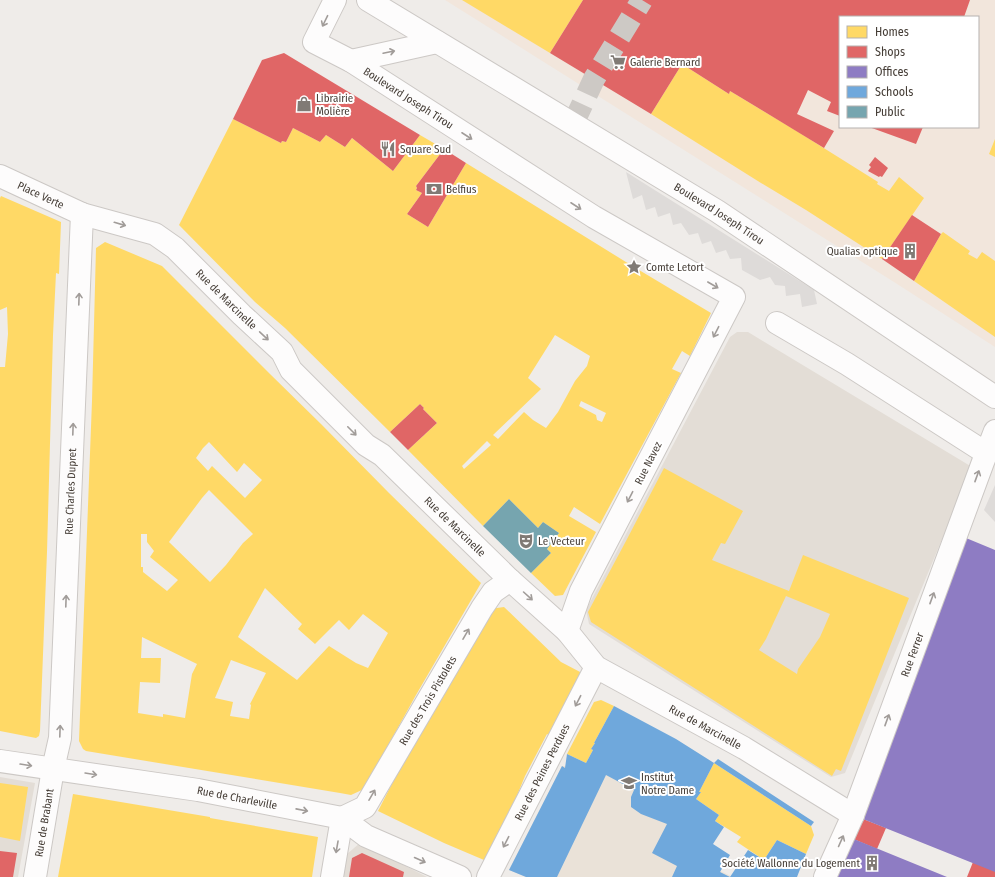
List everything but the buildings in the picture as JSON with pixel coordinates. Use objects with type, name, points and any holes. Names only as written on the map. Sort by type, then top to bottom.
[{"type":"street","name":"Boulevard Joseph Tirou","points":[[335,0],[314,42],[350,61],[594,217],[734,297]]},
{"type":"street","name":"Boulevard Joseph Tirou","points":[[368,0],[717,211],[995,397]]},
{"type":"street","name":"Boulevard Joseph Tirou","points":[[350,61],[437,42]]},
{"type":"street","name":"Place Verte","points":[[0,176],[82,214]]},
{"type":"street","name":"Rue de Marcinelle","points":[[82,214],[155,234],[175,248],[242,315],[282,352],[291,370],[366,446],[382,454],[510,580],[567,631],[596,667],[744,748],[853,815]]},
{"type":"street","name":"Rue Charles Dupret","points":[[53,769],[60,738],[82,214]]},
{"type":"street","name":"Rue Navez","points":[[567,631],[581,591],[734,297]]},
{"type":"street","points":[[778,323],[846,364],[986,453]]},
{"type":"street","name":"Rue Ferrer","points":[[824,877],[853,815],[995,431]]},
{"type":"street","name":"Rue des Trois Pistolets","points":[[342,818],[365,806],[482,608],[494,592],[510,580]]},
{"type":"street","name":"Rue des Peines Perdues","points":[[488,877],[596,667]]},
{"type":"street","name":"Rue de Charleville","points":[[0,761],[198,790],[342,818],[366,836],[460,877]]},
{"type":"street","name":"Rue de Brabant","points":[[35,877],[53,769]]},
{"type":"street","points":[[332,877],[342,818]]},
{"type":"shaded area","points":[[445,0],[995,0],[995,347],[894,282]]},
{"type":"shaded area","points":[[626,172],[814,290],[817,304],[802,307],[800,294],[786,296],[785,286],[775,285],[770,277],[760,280],[742,270],[741,258],[730,259],[726,250],[716,253],[711,241],[702,244],[698,233],[689,235],[681,223],[673,225],[670,213],[658,217],[655,207],[646,210],[642,195],[633,199]]},
{"type":"shaded area","points":[[737,332],[748,332],[972,467],[845,773],[831,777],[589,624],[586,610],[730,337]]},
{"type":"shaded area","points":[[995,485],[995,522],[984,510]]},
{"type":"shaded area","name":"Institut Notre Dame","points":[[675,739],[714,763],[697,799],[683,853],[733,877],[526,877],[509,870],[562,766]]},
{"type":"shaded area","points":[[0,777],[35,783],[18,877],[0,877]]},
{"type":"shaded area","points":[[360,843],[427,877],[343,877],[347,854]]},
{"type":"tunnel","points":[[573,124],[594,79],[642,0]]},
{"type":"place","name":"Galerie Bernard","points":[[618,62]]},
{"type":"place","name":"Librairie Molière","points":[[304,104]]},
{"type":"place","name":"Square Sud","points":[[388,149]]},
{"type":"place","name":"Belfius","points":[[434,189]]},
{"type":"place","name":"Qualias optique","points":[[910,251]]},
{"type":"place","name":"Comte Letort","points":[[634,267]]},
{"type":"place","name":"Le Vecteur","points":[[526,541]]},
{"type":"place","name":"Institut Notre Dame","points":[[629,783]]},
{"type":"place","name":"Société Wallonne du Logement","points":[[872,863]]}]
